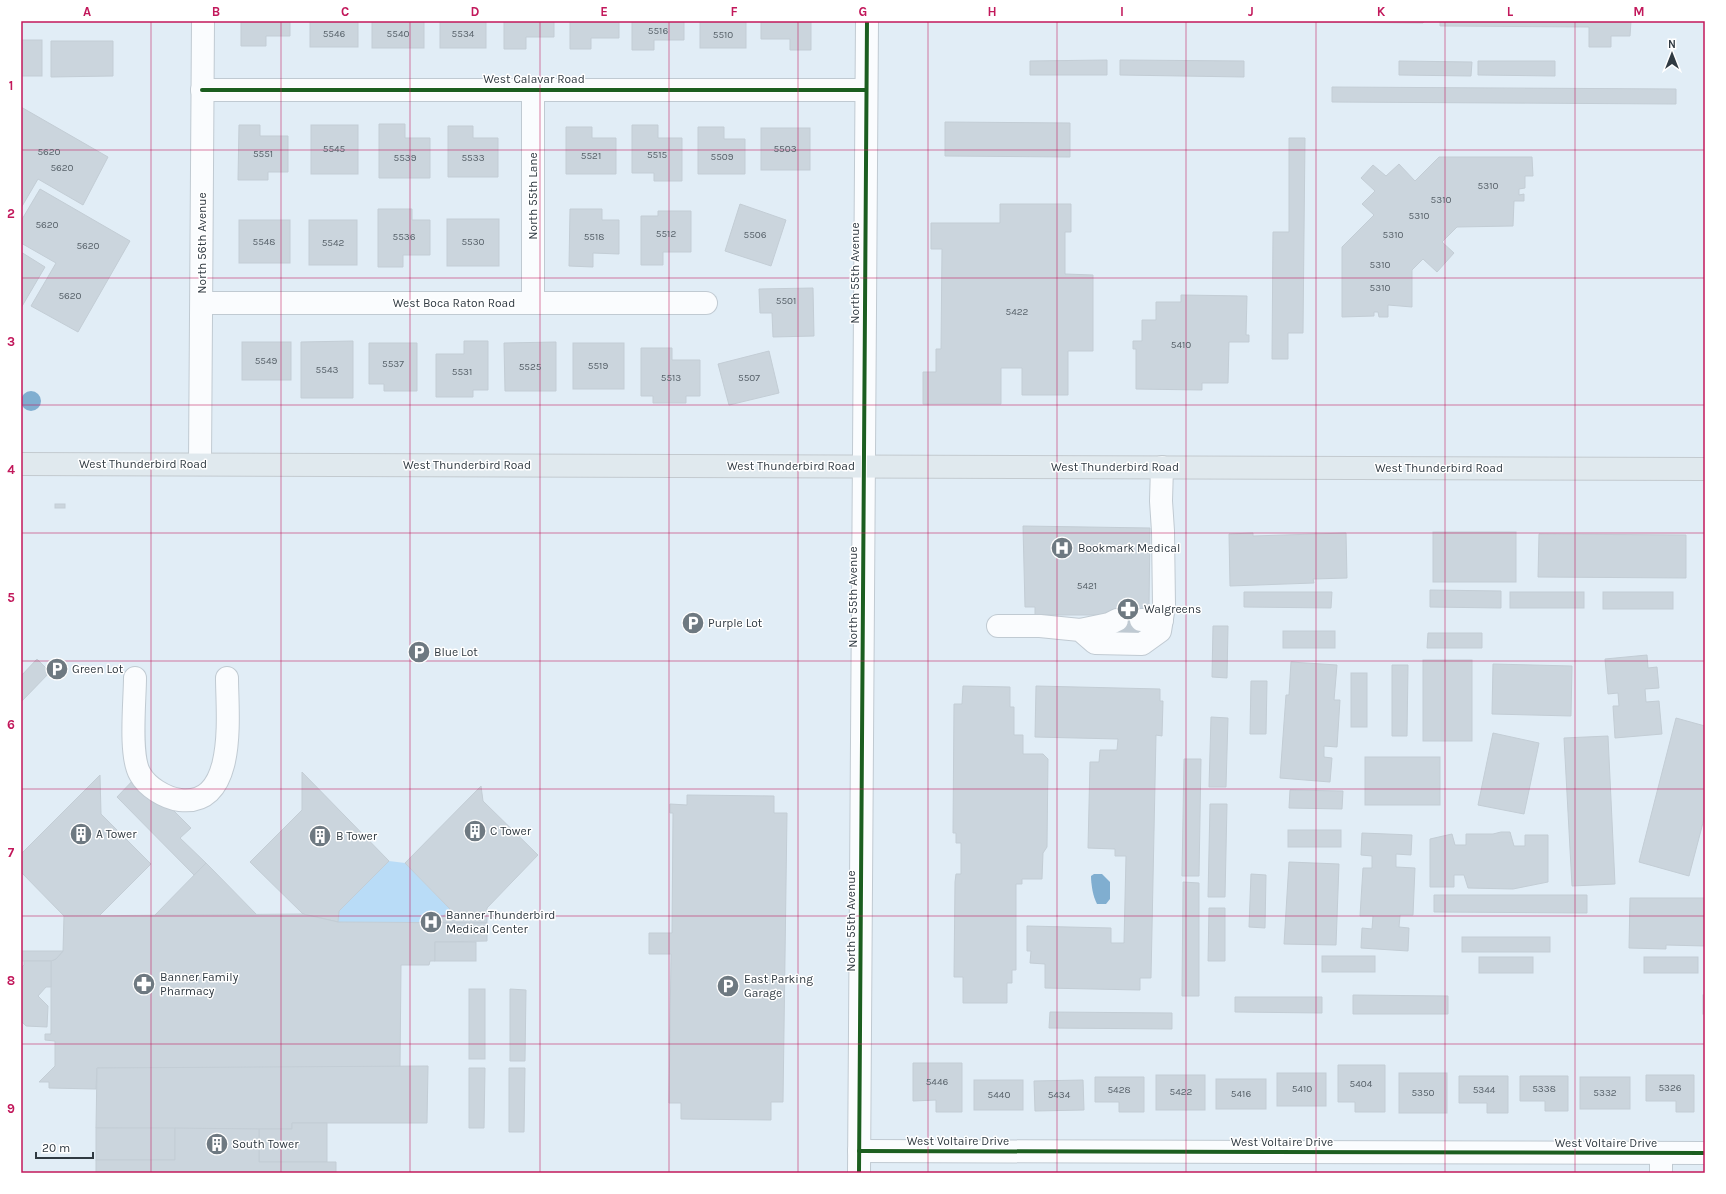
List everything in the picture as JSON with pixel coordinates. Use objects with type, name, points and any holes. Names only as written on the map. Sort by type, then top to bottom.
[{"type":"main road","name":"West Thunderbird Road","points":[[21,464],[1705,469]]},
{"type":"street","name":"North 56th Avenue","points":[[200,464],[203,21]]},
{"type":"street","name":"North 55th Avenue","points":[[859,1173],[867,21]]},
{"type":"street","name":"North 55th Lane","points":[[533,89],[533,303]]},
{"type":"street","name":"West Calavar Road","points":[[202,90],[866,90]]},
{"type":"street","name":"West Boca Raton Road","points":[[202,303],[706,303]]},
{"type":"street","points":[[1080,630],[1095,643],[1142,644],[1160,631],[1148,623],[1164,606],[1161,500],[1162,467]]},
{"type":"street","points":[[998,626],[1049,627],[1080,630],[1114,624]]},
{"type":"street","points":[[135,678],[134,740],[135,757],[140,774],[147,783],[166,796],[185,800],[194,799],[204,795],[213,787],[225,764],[227,731],[227,678]]},
{"type":"street","name":"West Voltaire Drive","points":[[859,1150],[1661,1163],[1705,1153]]},
{"type":"shaded area","points":[[27,391],[35,391],[41,397],[41,405],[35,411],[27,411],[21,405],[21,397]]},
{"type":"shaded area","points":[[389,861],[405,863],[450,909],[437,923],[338,922],[339,911]]},
{"type":"shaded area","points":[[1094,874],[1102,874],[1110,882],[1110,899],[1106,904],[1097,904],[1092,890],[1091,876]]},
{"type":"building","points":[[241,21],[290,21],[290,36],[266,36],[266,46],[241,46]]},
{"type":"building","points":[[310,21],[358,21],[358,47],[310,47]]},
{"type":"building","points":[[372,21],[424,21],[424,48],[372,48]]},
{"type":"building","points":[[440,21],[486,21],[486,48],[440,48]]},
{"type":"building","points":[[504,21],[554,21],[554,37],[526,37],[526,49],[504,49]]},
{"type":"building","points":[[570,21],[619,21],[619,38],[591,38],[591,49],[570,49]]},
{"type":"building","points":[[632,21],[684,21],[684,40],[654,40],[654,50],[632,50]]},
{"type":"building","points":[[700,21],[746,21],[746,48],[700,48]]},
{"type":"building","points":[[761,21],[811,21],[811,50],[790,50],[790,39],[761,39]]},
{"type":"building","points":[[1183,21],[1424,21],[1423,23]]},
{"type":"building","points":[[1440,21],[1631,21],[1630,36],[1611,36],[1611,47],[1589,47],[1589,27],[1440,26]]},
{"type":"building","points":[[21,40],[42,40],[42,76],[21,76]]},
{"type":"building","points":[[51,41],[113,41],[113,76],[51,77]]},
{"type":"building","points":[[1107,60],[1107,75],[1030,75],[1030,61]]},
{"type":"building","points":[[1120,60],[1244,61],[1244,77],[1120,75]]},
{"type":"building","points":[[1399,61],[1472,62],[1471,76],[1399,75]]},
{"type":"building","points":[[1478,61],[1555,61],[1555,76],[1478,75]]},
{"type":"building","points":[[1332,87],[1676,89],[1676,104],[1332,102]]},
{"type":"building","points":[[21,107],[108,157],[83,205],[38,179],[21,208]]},
{"type":"building","points":[[945,122],[1070,123],[1070,157],[945,156]]},
{"type":"building","points":[[379,124],[405,124],[405,138],[430,138],[430,178],[379,178]]},
{"type":"building","points":[[239,125],[260,125],[260,136],[288,136],[288,172],[268,172],[268,180],[238,180]]},
{"type":"building","points":[[311,125],[358,125],[358,174],[311,174]]},
{"type":"building","points":[[632,125],[658,125],[658,138],[682,138],[682,181],[654,181],[654,173],[632,173]]},
{"type":"building","points":[[448,126],[473,126],[473,138],[498,138],[498,177],[448,177]]},
{"type":"building","points":[[566,127],[592,127],[592,138],[616,138],[616,174],[566,174]]},
{"type":"building","points":[[698,127],[724,127],[724,139],[745,139],[745,174],[698,174]]},
{"type":"building","points":[[761,128],[810,128],[810,170],[761,170]]},
{"type":"building","points":[[1289,138],[1305,138],[1303,333],[1288,333],[1288,359],[1272,359],[1273,232],[1289,232]]},
{"type":"building","points":[[1439,157],[1532,157],[1533,176],[1525,176],[1525,188],[1519,189],[1519,195],[1524,194],[1524,201],[1514,201],[1513,226],[1457,227],[1442,242],[1454,253],[1437,272],[1423,259],[1412,270],[1412,307],[1388,305],[1388,317],[1379,317],[1378,312],[1374,312],[1374,316],[1342,317],[1342,247],[1374,215],[1362,204],[1375,191],[1361,178],[1373,165],[1386,176],[1399,164],[1415,181]]},
{"type":"building","points":[[40,189],[130,241],[78,332],[31,306],[56,263],[21,243],[21,221]]},
{"type":"building","points":[[740,204],[786,220],[771,266],[725,251]]},
{"type":"building","points":[[1000,204],[1071,204],[1071,232],[1065,232],[1065,274],[1093,275],[1093,351],[1068,351],[1068,395],[1022,395],[1022,368],[1001,368],[1001,404],[923,404],[923,372],[936,372],[936,349],[941,349],[942,249],[931,249],[931,223],[1000,223]]},
{"type":"building","points":[[378,209],[412,209],[412,220],[430,220],[430,255],[403,255],[403,267],[378,267]]},
{"type":"building","points":[[570,209],[602,209],[602,220],[619,220],[619,254],[593,253],[593,267],[569,266]]},
{"type":"building","points":[[658,211],[691,211],[691,252],[663,252],[663,265],[641,265],[641,216],[658,216]]},
{"type":"building","points":[[447,219],[499,219],[499,266],[447,266]]},
{"type":"building","points":[[239,220],[290,220],[290,263],[239,263]]},
{"type":"building","points":[[309,220],[357,220],[357,265],[309,265]]},
{"type":"building","points":[[21,252],[45,267],[21,308]]},
{"type":"building","points":[[813,288],[814,336],[773,337],[772,313],[760,313],[759,289]]},
{"type":"building","points":[[1181,295],[1247,296],[1246,335],[1249,335],[1249,342],[1229,342],[1228,383],[1202,383],[1202,390],[1136,389],[1136,349],[1133,349],[1133,341],[1142,341],[1142,320],[1156,320],[1156,302],[1181,302]]},
{"type":"building","points":[[353,341],[353,398],[301,398],[301,342]]},
{"type":"building","points":[[464,341],[488,341],[488,390],[473,390],[473,397],[436,397],[436,354],[464,354]]},
{"type":"building","points":[[242,342],[291,342],[291,380],[242,380]]},
{"type":"building","points":[[556,342],[556,391],[505,391],[504,343]]},
{"type":"building","points":[[369,343],[417,343],[417,391],[384,391],[384,384],[369,384]]},
{"type":"building","points":[[573,343],[624,343],[624,389],[573,389]]},
{"type":"building","points":[[641,348],[672,348],[672,360],[700,360],[700,396],[686,396],[686,403],[653,403],[653,396],[641,396]]},
{"type":"building","points":[[769,351],[779,393],[729,405],[718,364]]},
{"type":"building","points":[[55,504],[65,504],[65,508],[55,508]]},
{"type":"building","name":"Walgreens","points":[[1023,526],[1150,528],[1149,607],[1141,615],[1035,615],[1035,607],[1025,607]]},
{"type":"building","points":[[1433,532],[1516,532],[1516,582],[1433,582]]},
{"type":"building","points":[[1253,533],[1253,536],[1346,533],[1347,578],[1313,579],[1314,583],[1230,586],[1229,534]]},
{"type":"building","points":[[1539,534],[1686,535],[1686,578],[1538,577]]},
{"type":"building","points":[[1430,590],[1501,591],[1501,608],[1430,607]]},
{"type":"building","points":[[1244,592],[1332,592],[1331,608],[1244,607]]},
{"type":"building","points":[[1510,592],[1584,592],[1584,608],[1510,608]]},
{"type":"building","points":[[1603,592],[1673,592],[1673,609],[1603,609]]},
{"type":"building","points":[[1117,615],[1141,615],[1141,629],[1117,629]]},
{"type":"building","points":[[1213,626],[1228,626],[1227,678],[1212,677]]},
{"type":"building","points":[[1283,631],[1335,631],[1335,648],[1283,648]]},
{"type":"building","points":[[1428,633],[1482,633],[1482,648],[1427,648]]},
{"type":"building","points":[[1647,655],[1648,668],[1657,667],[1659,688],[1645,689],[1646,702],[1659,701],[1662,734],[1615,738],[1613,706],[1619,706],[1618,693],[1608,694],[1605,659]]},
{"type":"building","points":[[37,659],[50,672],[21,702],[21,676]]},
{"type":"building","points":[[1423,660],[1472,660],[1472,741],[1423,741]]},
{"type":"building","points":[[1291,662],[1337,665],[1334,700],[1340,700],[1337,747],[1324,746],[1324,757],[1332,758],[1330,782],[1280,778],[1286,695],[1289,695]]},
{"type":"building","points":[[1493,664],[1572,666],[1571,716],[1492,714]]},
{"type":"building","points":[[1392,665],[1408,665],[1407,736],[1392,736]]},
{"type":"building","points":[[1351,673],[1367,673],[1367,727],[1351,727]]},
{"type":"building","points":[[1251,681],[1267,681],[1266,734],[1250,734]]},
{"type":"building","points":[[963,686],[1010,687],[1010,707],[1014,707],[1014,735],[1023,735],[1023,754],[1043,754],[1048,759],[1047,847],[1043,853],[1042,879],[1022,879],[1022,884],[1016,884],[1016,970],[1012,970],[1012,983],[1007,983],[1007,1003],[963,1003],[963,977],[954,977],[955,882],[956,874],[961,874],[961,843],[956,843],[956,833],[953,833],[954,704],[962,704]]},
{"type":"building","points":[[1036,686],[1160,689],[1160,701],[1163,701],[1162,736],[1156,735],[1151,978],[1140,978],[1140,990],[1045,988],[1045,964],[1030,963],[1031,951],[1027,951],[1027,926],[1111,928],[1111,943],[1124,943],[1126,856],[1115,856],[1115,849],[1088,848],[1090,762],[1099,762],[1100,750],[1117,750],[1118,739],[1035,737]]},
{"type":"building","points":[[1211,717],[1228,718],[1226,787],[1209,787]]},
{"type":"building","points":[[1676,718],[1705,726],[1705,815],[1689,876],[1639,862]]},
{"type":"building","points":[[1493,733],[1539,743],[1524,814],[1478,805]]},
{"type":"building","points":[[1608,736],[1615,884],[1572,886],[1564,738]]},
{"type":"building","points":[[1365,757],[1440,757],[1440,805],[1365,805]]},
{"type":"building","points":[[1184,759],[1201,759],[1199,876],[1182,876]]},
{"type":"building","name":"B Tower","points":[[302,772],[389,861],[339,911],[338,922],[303,914],[250,862],[302,810]]},
{"type":"building","name":"A Tower","points":[[100,775],[101,814],[151,864],[99,916],[64,916],[21,872],[21,854]]},
{"type":"building","points":[[138,775],[191,828],[180,838],[206,863],[194,875],[117,797]]},
{"type":"building","name":"C Tower","points":[[481,786],[483,801],[538,855],[487,908],[487,923],[437,923],[450,909],[405,863]]},
{"type":"building","points":[[1290,790],[1343,791],[1342,809],[1289,808]]},
{"type":"building","name":"East Parking Garage","points":[[687,795],[774,796],[774,813],[787,813],[783,1102],[771,1102],[771,1120],[681,1119],[681,1103],[669,1103],[671,954],[649,954],[649,933],[672,933],[673,813],[670,813],[670,804],[687,805]]},
{"type":"building","points":[[1210,804],[1227,804],[1225,897],[1208,897]]},
{"type":"building","points":[[1288,830],[1341,830],[1341,847],[1288,847]]},
{"type":"building","points":[[1510,832],[1514,846],[1525,846],[1525,835],[1548,835],[1548,882],[1513,889],[1468,888],[1464,875],[1454,875],[1454,887],[1430,887],[1430,839],[1452,834],[1455,845],[1466,845],[1466,834],[1493,834]]},
{"type":"building","points":[[1362,833],[1412,835],[1411,855],[1396,854],[1396,867],[1415,868],[1413,915],[1400,915],[1399,927],[1409,928],[1408,951],[1361,948],[1362,928],[1372,929],[1373,916],[1360,916],[1363,868],[1372,868],[1372,856],[1361,855]]},
{"type":"building","points":[[1289,862],[1339,864],[1336,945],[1284,944]]},
{"type":"building","points":[[206,863],[258,916],[154,916]]},
{"type":"building","points":[[1251,874],[1266,875],[1265,928],[1249,927]]},
{"type":"building","points":[[1183,882],[1199,883],[1199,996],[1182,996]]},
{"type":"building","points":[[1434,895],[1587,895],[1587,913],[1434,912]]},
{"type":"building","points":[[1630,898],[1705,898],[1705,946],[1666,945],[1666,949],[1629,948]]},
{"type":"building","points":[[1209,908],[1225,908],[1225,961],[1208,961]]},
{"type":"building","points":[[303,914],[338,922],[487,923],[487,941],[435,942],[435,961],[430,961],[429,965],[401,965],[400,1068],[97,1068],[96,1089],[49,1088],[49,1082],[39,1082],[55,1066],[55,1041],[45,1040],[45,1034],[51,1034],[51,961],[56,959],[63,951],[64,916]]},
{"type":"building","points":[[1462,937],[1550,937],[1550,952],[1462,952]]},
{"type":"building","points":[[435,942],[476,942],[476,961],[435,961]]},
{"type":"building","points":[[21,951],[63,951],[56,959],[51,961],[21,961]]},
{"type":"building","points":[[1322,956],[1375,956],[1375,972],[1322,972]]},
{"type":"building","points":[[1479,957],[1533,957],[1533,973],[1479,973]]},
{"type":"building","points":[[1644,957],[1698,957],[1698,973],[1644,973]]},
{"type":"building","points":[[24,961],[51,961],[51,987],[46,987],[38,996],[48,1006],[47,1027],[26,1026],[21,1021],[21,968],[24,965]]},
{"type":"building","points":[[469,989],[485,989],[485,1059],[469,1059]]},
{"type":"building","points":[[510,989],[526,990],[525,1061],[510,1061]]},
{"type":"building","points":[[1353,995],[1448,996],[1448,1014],[1353,1014]]},
{"type":"building","points":[[1703,995],[1705,995],[1705,1014],[1703,1014]]},
{"type":"building","points":[[1235,997],[1322,997],[1322,1013],[1235,1012]]},
{"type":"building","points":[[1050,1012],[1172,1013],[1172,1029],[1049,1028]]},
{"type":"building","points":[[913,1063],[962,1063],[962,1112],[936,1112],[936,1100],[913,1101]]},
{"type":"building","points":[[1338,1065],[1385,1065],[1385,1112],[1355,1112],[1355,1102],[1338,1102]]},
{"type":"building","points":[[428,1066],[427,1123],[292,1123],[292,1129],[96,1128],[97,1068]]},
{"type":"building","points":[[469,1068],[485,1068],[484,1128],[469,1128]]},
{"type":"building","points":[[509,1068],[525,1068],[524,1132],[509,1132]]},
{"type":"building","points":[[1277,1073],[1326,1073],[1326,1106],[1277,1106]]},
{"type":"building","points":[[1399,1073],[1447,1073],[1447,1113],[1399,1113]]},
{"type":"building","points":[[1156,1075],[1205,1075],[1205,1110],[1156,1110]]},
{"type":"building","points":[[1646,1075],[1694,1075],[1694,1112],[1676,1112],[1676,1101],[1646,1101]]},
{"type":"building","points":[[1459,1076],[1508,1076],[1508,1113],[1487,1113],[1487,1103],[1459,1103]]},
{"type":"building","points":[[1520,1076],[1568,1076],[1568,1111],[1545,1111],[1545,1101],[1520,1101]]},
{"type":"building","points":[[1095,1077],[1144,1077],[1144,1112],[1119,1112],[1119,1102],[1095,1102]]},
{"type":"building","points":[[1580,1077],[1630,1077],[1630,1109],[1580,1109]]},
{"type":"building","points":[[1216,1079],[1266,1079],[1266,1109],[1216,1109]]},
{"type":"building","points":[[974,1080],[1023,1080],[1023,1110],[974,1110]]},
{"type":"building","points":[[1083,1080],[1084,1110],[1035,1111],[1034,1081]]},
{"type":"building","points":[[292,1123],[327,1123],[327,1162],[259,1162],[259,1129],[292,1129]]},
{"type":"building","points":[[96,1128],[175,1128],[175,1160],[96,1160]]},
{"type":"building","name":"South Tower","points":[[175,1128],[259,1129],[259,1162],[336,1162],[336,1173],[96,1173],[96,1160],[175,1160]]},
{"type":"tunnel","points":[[1117,629],[1141,629]]},
{"type":"cycle path","points":[[859,1173],[867,21]]},
{"type":"cycle path","points":[[202,90],[866,90]]},
{"type":"cycle path","points":[[859,1151],[1705,1153]]},
{"type":"place","name":"Bookmark Medical","points":[[1062,548]]},
{"type":"place","name":"Walgreens","points":[[1128,609]]},
{"type":"place","name":"Purple Lot","points":[[693,623]]},
{"type":"place","name":"Blue Lot","points":[[419,652]]},
{"type":"place","name":"Green Lot","points":[[57,669]]},
{"type":"place","name":"C Tower","points":[[475,831]]},
{"type":"place","name":"A Tower","points":[[81,834]]},
{"type":"place","name":"B Tower","points":[[320,836]]},
{"type":"place","name":"Banner Thunderbird Medical Center","points":[[431,922]]},
{"type":"place","name":"Banner Family Pharmacy","points":[[144,984]]},
{"type":"place","name":"East Parking Garage","points":[[728,986]]},
{"type":"place","name":"South Tower","points":[[217,1144]]}]
